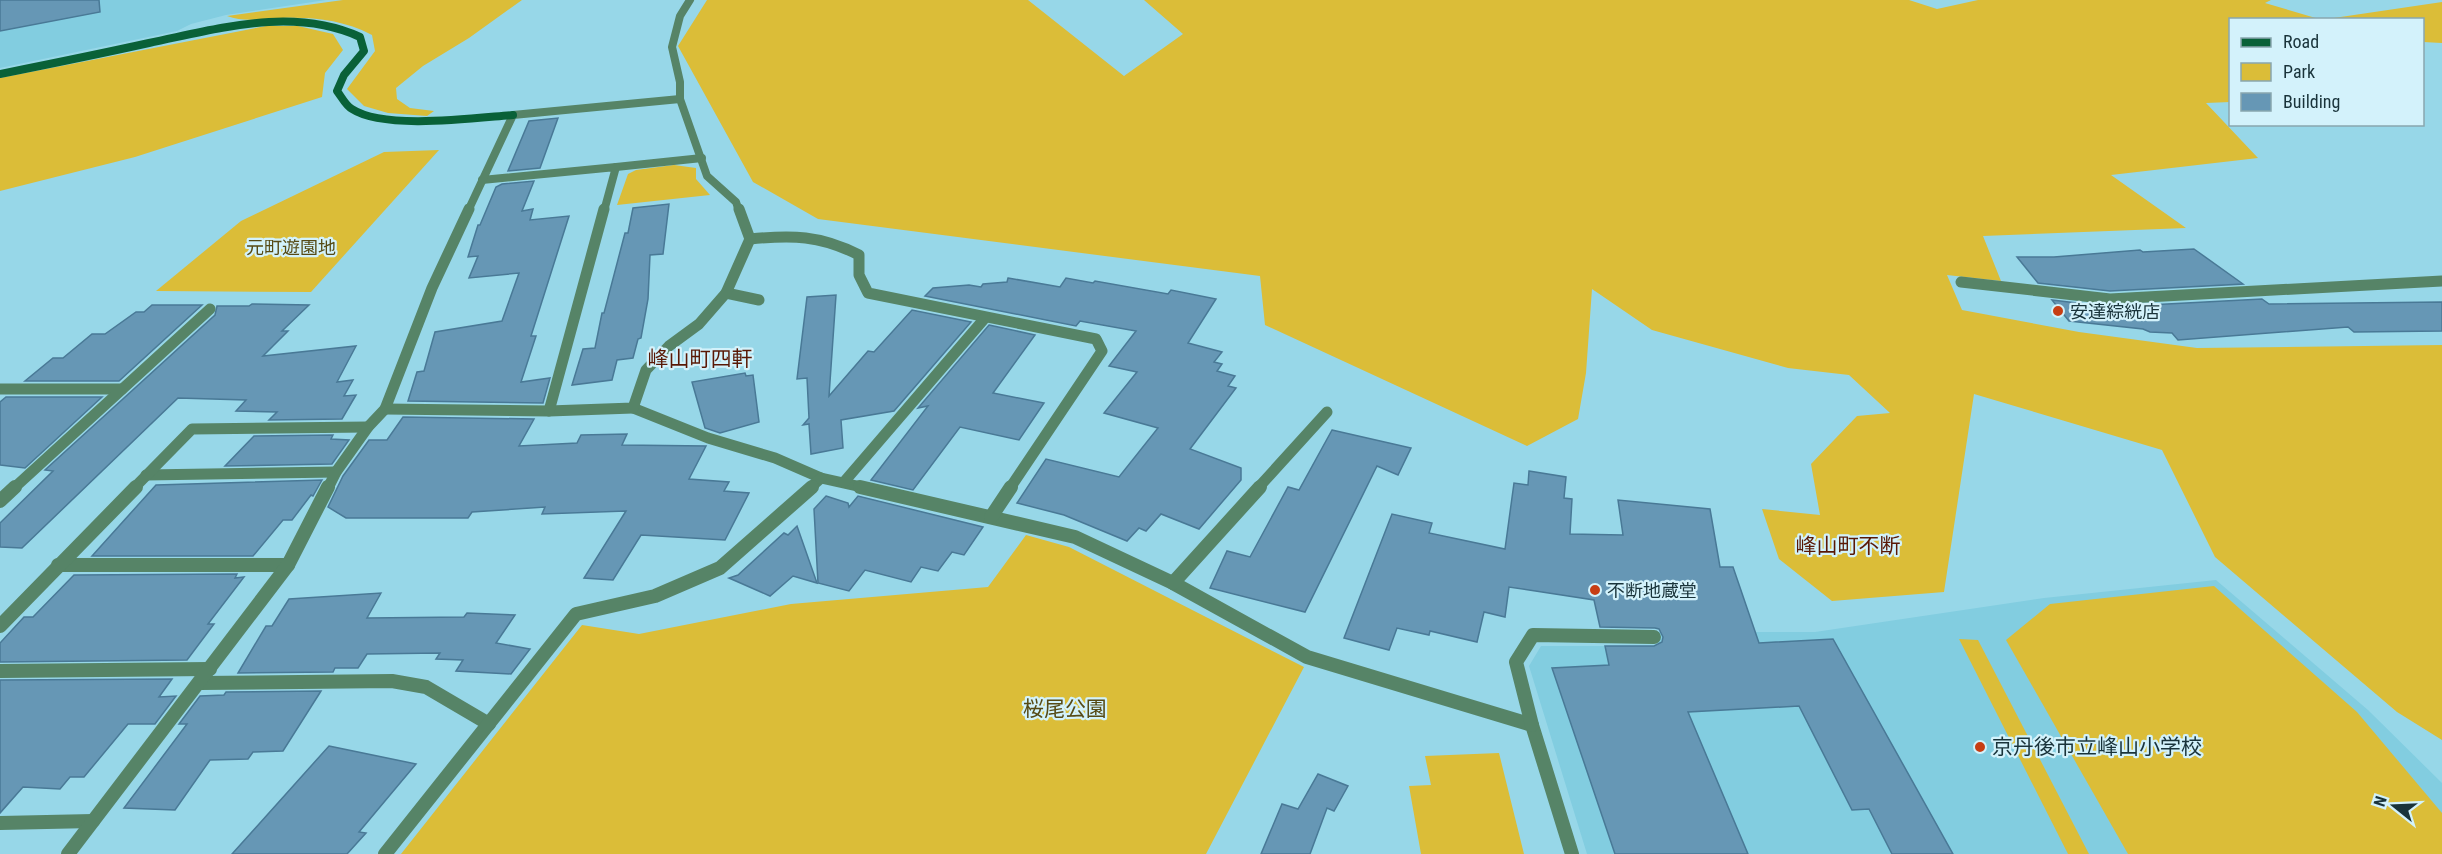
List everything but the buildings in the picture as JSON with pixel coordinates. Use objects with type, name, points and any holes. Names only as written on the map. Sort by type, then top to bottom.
[{"type":"street","points":[[633,408],[646,370],[669,346],[699,324],[726,293],[750,239],[736,202],[707,176],[680,99],[680,82],[672,47],[680,16],[690,0]]},
{"type":"street","points":[[0,74],[242,24],[276,21],[311,22],[341,27],[360,37],[364,51],[344,75],[338,91],[351,109],[380,118],[422,122],[680,99]]},
{"type":"street","points":[[68,854],[288,566],[336,472],[368,427],[385,409],[432,288],[513,115]]},
{"type":"street","points":[[482,180],[702,158]]},
{"type":"street","points":[[549,411],[616,167]]},
{"type":"street","points":[[750,239],[799,234],[836,242],[859,255],[859,275],[868,293],[1096,339],[1102,351],[991,517]]},
{"type":"street","points":[[1961,282],[2110,299],[2442,281]]},
{"type":"street","points":[[726,293],[759,300]]},
{"type":"street","points":[[0,501],[210,309]]},
{"type":"street","points":[[844,482],[985,318]]},
{"type":"street","points":[[0,389],[122,389]]},
{"type":"street","points":[[385,409],[549,411],[633,408],[708,438],[775,458],[821,478],[1075,537],[1173,583],[1307,657],[1533,725]]},
{"type":"street","points":[[1173,583],[1327,412]]},
{"type":"street","points":[[0,626],[192,429],[368,427]]},
{"type":"street","points":[[147,475],[336,472]]},
{"type":"street","points":[[385,854],[576,614],[655,596],[720,568],[769,527],[821,478]]},
{"type":"street","points":[[57,566],[288,566]]},
{"type":"street","points":[[1572,854],[1516,662],[1533,635],[1654,637]]},
{"type":"street","points":[[0,671],[210,669]]},
{"type":"street","points":[[200,683],[392,681],[426,687],[489,724]]},
{"type":"street","points":[[0,823],[93,821]]},
{"type":"shaded area","points":[[0,0],[326,0],[226,15],[191,24],[177,31],[0,68]]},
{"type":"shaded area","name":"京丹後市立峰山小学校","points":[[2216,580],[2368,710],[2442,783],[2442,854],[1587,854],[1529,666],[1541,646],[1659,646],[1655,632],[1815,632],[2044,598]]},
{"type":"green space","points":[[343,0],[522,0],[469,38],[423,66],[396,88],[397,99],[410,108],[434,111],[427,116],[388,113],[364,106],[347,89],[375,51],[372,35],[350,26],[317,19],[247,20],[227,16]]},
{"type":"green space","points":[[707,0],[1028,0],[1124,76],[1183,34],[1144,0],[1909,0],[1937,9],[1978,0],[2271,0],[2265,3],[2316,18],[2229,18],[2229,102],[2206,103],[2258,158],[2111,175],[2186,228],[1983,236],[2001,281],[1947,275],[1962,310],[2079,332],[2197,348],[2442,345],[2442,740],[2397,712],[2215,557],[2162,450],[1974,394],[1944,592],[1832,601],[1779,559],[1762,509],[1820,515],[1811,464],[1857,416],[1890,413],[1849,375],[1788,368],[1652,330],[1592,289],[1586,373],[1578,419],[1527,446],[1265,325],[1260,276],[818,219],[753,182],[678,46]]},
{"type":"green space","points":[[2442,2],[2442,43],[2424,42],[2424,18],[2334,18]]},
{"type":"green space","points":[[266,26],[298,26],[333,34],[343,50],[325,73],[322,97],[135,157],[0,191],[0,78]]},
{"type":"green space","name":"元町遊園地","points":[[439,150],[311,292],[156,291],[241,221],[384,152]]},
{"type":"green space","points":[[674,165],[696,168],[696,179],[710,195],[617,205],[628,174],[636,170]]},
{"type":"green space","name":"桜尾公園","points":[[1026,535],[1069,547],[1304,667],[1206,854],[401,854],[582,625],[639,634],[791,604],[988,587]]},
{"type":"green space","points":[[2214,586],[2357,712],[2442,813],[2442,854],[2128,854],[2006,640],[2050,604]]},
{"type":"green space","points":[[1959,639],[1978,640],[2089,854],[2068,854]]},
{"type":"green space","points":[[1499,753],[1524,854],[1421,854],[1409,786],[1431,785],[1425,756]]},
{"type":"place","name":"安達綜絖店","points":[[2058,311]]},
{"type":"place","name":"不断地蔵堂","points":[[1595,590]]},
{"type":"place","name":"京丹後市立峰山小学校","points":[[1980,747]]},
{"type":"district","name":"峰山町四軒","points":[[700,359]]},
{"type":"district","name":"峰山町不断","points":[[1848,546]]}]
